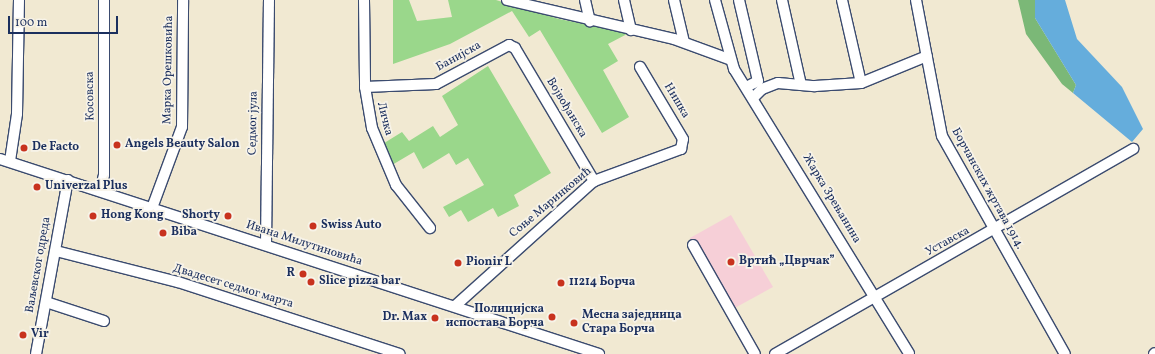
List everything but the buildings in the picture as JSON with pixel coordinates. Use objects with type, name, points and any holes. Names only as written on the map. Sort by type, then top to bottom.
[{"type":"street","points":[[5,160],[17,114],[19,0]]},
{"type":"street","name":"Косовска","points":[[100,191],[104,175],[104,0]]},
{"type":"street","name":"Марка Орешковића","points":[[152,208],[182,127],[183,0]]},
{"type":"street","name":"Седмог јула","points":[[266,246],[269,0]]},
{"type":"street","name":"Личка","points":[[364,0],[365,87],[370,120],[383,161],[401,192],[430,228]]},
{"type":"street","points":[[507,0],[684,42],[729,60]]},
{"type":"street","points":[[585,0],[590,20]]},
{"type":"street","points":[[624,0],[631,30]]},
{"type":"street","points":[[674,0],[684,42]]},
{"type":"street","name":"Жарка Зрењанина","points":[[715,0],[729,60],[754,97],[909,354]]},
{"type":"street","points":[[739,0],[760,85],[754,97]]},
{"type":"street","points":[[782,0],[801,85]]},
{"type":"street","points":[[842,0],[861,83]]},
{"type":"street","name":"Борчанских жртава 1914.","points":[[916,0],[942,136],[1065,354]]},
{"type":"street","name":"Банијска","points":[[365,87],[436,84],[503,47],[515,48]]},
{"type":"street","name":"Војвођанска","points":[[515,48],[594,181]]},
{"type":"street","points":[[746,87],[783,82],[801,85],[861,83],[927,56]]},
{"type":"street","name":"Нишка","points":[[640,67],[683,139],[681,149]]},
{"type":"street","name":"Соње Маринковић","points":[[455,306],[594,181],[681,149]]},
{"type":"street","name":"Уставска","points":[[775,354],[995,230],[1133,149]]},
{"type":"street","name":"Ивана Милутиновића","points":[[5,160],[599,354]]},
{"type":"street","name":"Ваљевског одреда","points":[[36,354],[68,180]]},
{"type":"street","points":[[693,245],[755,354]]},
{"type":"street","name":"Двадесет седмог марта","points":[[56,251],[178,282],[400,354]]},
{"type":"street","points":[[46,302],[104,321]]},
{"type":"shaded area","name":"Вртић „Цврчак”","points":[[731,215],[773,287],[731,310],[690,238]]},
{"type":"green space","points":[[393,0],[409,0],[417,21],[452,17],[448,0],[496,0],[559,19],[629,33],[608,44],[618,61],[603,70],[629,117],[602,133],[540,30],[529,37],[512,11],[450,44],[393,64]]},
{"type":"green space","points":[[1018,0],[1035,0],[1035,18],[1076,85],[1073,93],[1062,84],[1026,34]]},
{"type":"green space","points":[[488,66],[551,173],[514,195],[519,206],[498,217],[493,208],[468,222],[461,210],[449,217],[443,207],[484,185],[468,158],[456,165],[449,153],[423,169],[414,152],[392,165],[381,145],[402,132],[409,141],[433,126],[440,137],[458,125],[442,96]]},
{"type":"water","points":[[1035,0],[1065,0],[1077,39],[1122,87],[1143,129],[1132,142],[1073,93],[1076,85],[1035,18]]},
{"type":"place","name":"Angels Beauty Salon","points":[[117,145]]},
{"type":"place","name":"De Facto","points":[[24,148]]},
{"type":"place","name":"Univerzal Plus","points":[[37,187]]},
{"type":"place","name":"Hong Kong","points":[[93,216]]},
{"type":"place","name":"Shorty","points":[[228,216]]},
{"type":"place","name":"Swiss Auto","points":[[313,226]]},
{"type":"place","name":"Biba","points":[[163,233]]},
{"type":"place","name":"Вртић „Цврчак”","points":[[731,262]]},
{"type":"place","name":"Pionir L","points":[[458,263]]},
{"type":"place","name":"R","points":[[303,274]]},
{"type":"place","name":"Slice pizza bar","points":[[311,282]]},
{"type":"place","name":"11214 Борча","points":[[561,283]]},
{"type":"place","name":"Полицијска испостава Борча","points":[[552,317]]},
{"type":"place","name":"Dr. Max","points":[[435,318]]},
{"type":"place","name":"Месна заједница Стара Борча","points":[[574,323]]},
{"type":"place","name":"Vir","points":[[23,335]]}]
